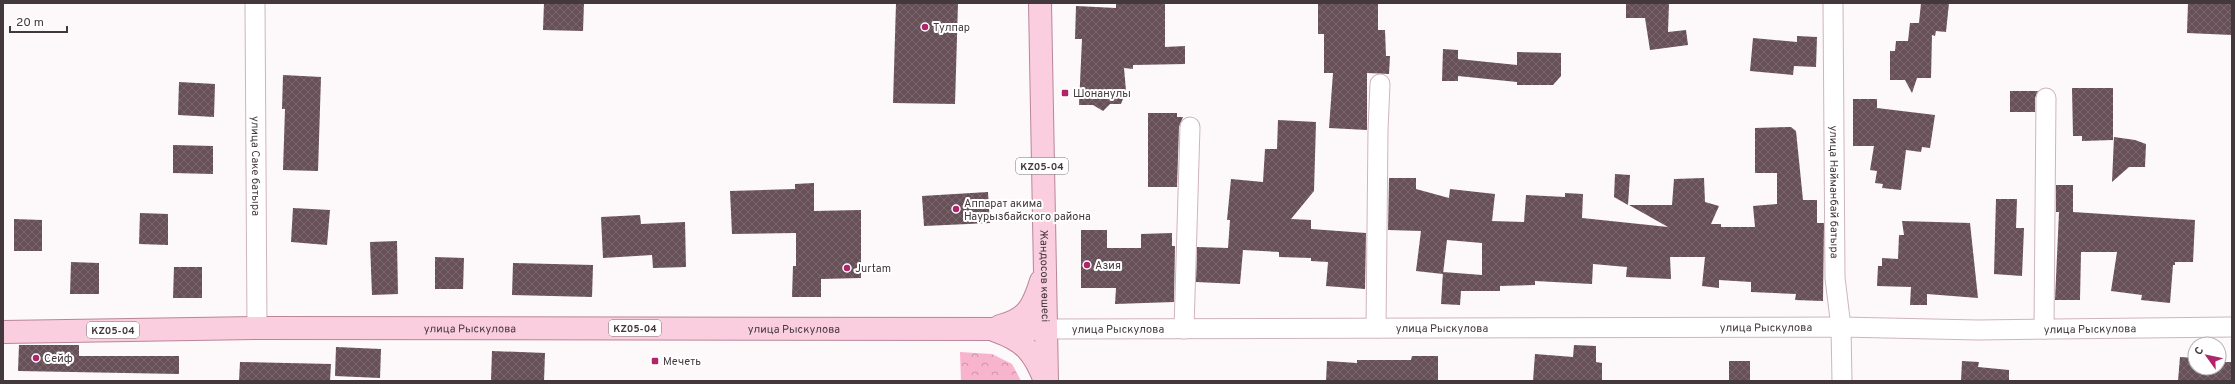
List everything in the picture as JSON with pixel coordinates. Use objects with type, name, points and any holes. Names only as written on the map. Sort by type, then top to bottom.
[{"type":"main road","name":"Жандосов көшесі","points":[[1040,3],[1046,381]]},
{"type":"main road","name":"KZ05-04","points":[[991,329],[1015,322],[1031,308],[1045,272]]},
{"type":"main road","name":"улица Рыскулова","points":[[3,332],[256,328],[1046,329]]},
{"type":"main road","name":"KZ05-04","points":[[991,329],[1016,338],[1030,352],[1046,381]]},
{"type":"street","name":"улица Саке батыра","points":[[255,3],[256,328]]},
{"type":"street","name":"улица Найманбай батыра","points":[[1833,3],[1835,278],[1841,327],[1842,381]]},
{"type":"street","points":[[1376,328],[1378,130],[1380,84]]},
{"type":"street","points":[[2044,329],[2046,98]]},
{"type":"street","points":[[1184,329],[1190,127]]},
{"type":"street","name":"улица Рыскулова","points":[[1046,329],[1841,327],[2044,329],[2232,328]]},
{"type":"green space","points":[[960,352],[992,354],[1012,364],[1021,381],[961,381]]},
{"type":"building","points":[[544,3],[584,3],[583,31],[543,30]]},
{"type":"building","points":[[896,3],[958,3],[955,104],[893,103]]},
{"type":"building","points":[[1116,3],[1165,3],[1165,47],[1185,46],[1185,64],[1133,65],[1133,69],[1124,68],[1126,91],[1121,104],[1110,104],[1103,111],[1093,105],[1079,105],[1082,39],[1075,39],[1076,6],[1116,8]]},
{"type":"building","points":[[1318,3],[1378,3],[1378,30],[1385,30],[1386,56],[1390,56],[1389,74],[1367,73],[1367,130],[1329,128],[1333,73],[1324,73],[1324,34],[1318,34]]},
{"type":"building","points":[[1626,3],[1669,3],[1668,32],[1686,30],[1688,45],[1650,50],[1645,18],[1626,18]]},
{"type":"building","points":[[1921,3],[1949,3],[1946,32],[1936,31],[1935,36],[1932,35],[1931,78],[1917,78],[1912,93],[1905,80],[1890,80],[1890,51],[1895,51],[1896,41],[1908,41],[1910,23],[1919,23]]},
{"type":"building","points":[[2188,3],[2232,3],[2232,35],[2187,33]]},
{"type":"building","points":[[1797,36],[1817,37],[1816,67],[1794,66],[1793,75],[1750,71],[1753,38],[1797,42]]},
{"type":"building","points":[[1443,49],[1458,50],[1458,59],[1517,65],[1517,52],[1561,53],[1561,76],[1553,85],[1517,85],[1517,82],[1458,76],[1458,81],[1442,81]]},
{"type":"building","points":[[283,75],[321,77],[318,171],[283,170],[285,109],[282,109]]},
{"type":"building","points":[[179,82],[215,84],[214,117],[178,115]]},
{"type":"building","points":[[2072,88],[2113,88],[2113,140],[2082,141],[2082,136],[2073,136]]},
{"type":"building","points":[[2010,91],[2038,91],[2035,98],[2035,112],[2010,112]]},
{"type":"building","points":[[1853,99],[1877,99],[1877,108],[1935,115],[1930,148],[1922,147],[1921,152],[1906,150],[1901,190],[1882,188],[1883,184],[1875,183],[1877,171],[1870,170],[1874,146],[1853,146]]},
{"type":"building","points":[[1148,113],[1177,113],[1177,117],[1183,117],[1179,127],[1177,187],[1148,187]]},
{"type":"building","points":[[1278,120],[1316,122],[1314,191],[1291,219],[1311,220],[1311,229],[1366,233],[1365,289],[1326,286],[1328,262],[1311,261],[1311,258],[1279,257],[1279,252],[1243,250],[1240,284],[1196,282],[1197,247],[1228,248],[1230,220],[1227,220],[1231,179],[1263,182],[1265,149],[1277,149]]},
{"type":"building","points":[[1791,127],[1796,131],[1803,200],[1817,200],[1817,223],[1824,223],[1823,301],[1795,300],[1796,294],[1751,292],[1751,282],[1719,280],[1719,288],[1702,286],[1705,257],[1670,257],[1671,279],[1626,277],[1627,267],[1593,264],[1592,284],[1535,281],[1535,285],[1500,286],[1500,291],[1461,291],[1460,305],[1441,304],[1443,274],[1416,271],[1421,231],[1388,230],[1389,178],[1416,178],[1416,189],[1449,198],[1450,189],[1495,194],[1492,221],[1524,222],[1526,195],[1565,197],[1565,193],[1583,194],[1582,218],[1668,227],[1629,205],[1672,205],[1674,179],[1704,178],[1705,202],[1719,206],[1711,224],[1721,224],[1721,227],[1755,227],[1753,206],[1777,204],[1777,173],[1755,173],[1755,128]],"holes":[[[1447,240],[1482,243],[1482,275],[1443,272]]]},
{"type":"building","points":[[2114,137],[2135,140],[2146,144],[2145,167],[2129,167],[2112,182]]},
{"type":"building","points":[[173,145],[213,146],[213,174],[173,173]]},
{"type":"building","points":[[1615,174],[1630,175],[1628,205],[1614,197]]},
{"type":"building","points":[[814,183],[814,211],[861,210],[861,278],[821,279],[821,297],[792,297],[793,266],[796,266],[796,233],[732,234],[730,191],[795,189],[795,184]]},
{"type":"building","points":[[2056,185],[2073,185],[2073,212],[2195,220],[2193,262],[2175,262],[2175,265],[2173,265],[2170,303],[2141,300],[2142,295],[2111,291],[2117,252],[2081,252],[2080,300],[2055,300],[2059,212],[2056,212]]},
{"type":"building","name":"Аппарат акима Наурызбайского района","points":[[988,192],[990,223],[924,226],[922,196]]},
{"type":"building","points":[[1996,199],[2017,199],[2016,228],[2024,228],[2022,276],[1994,274]]},
{"type":"building","points":[[293,208],[330,210],[327,245],[291,242]]},
{"type":"building","points":[[140,213],[168,214],[168,245],[139,244]]},
{"type":"building","points":[[640,215],[641,224],[685,222],[686,267],[653,268],[652,255],[603,258],[601,217]]},
{"type":"building","points":[[14,219],[42,220],[42,251],[14,251]]},
{"type":"building","points":[[1902,221],[1970,223],[1978,298],[1927,294],[1927,305],[1910,305],[1911,287],[1877,286],[1878,266],[1882,266],[1882,258],[1898,259],[1899,235],[1904,235]]},
{"type":"building","points":[[1081,230],[1107,230],[1107,248],[1141,248],[1141,234],[1172,233],[1172,246],[1175,246],[1174,302],[1115,304],[1116,288],[1081,288]]},
{"type":"building","points":[[397,241],[398,294],[372,295],[370,242]]},
{"type":"building","points":[[435,257],[464,258],[463,289],[435,289]]},
{"type":"building","points":[[71,262],[99,263],[99,294],[70,294]]},
{"type":"building","points":[[513,263],[593,265],[592,297],[512,295]]},
{"type":"building","points":[[174,267],[202,267],[202,298],[173,298]]},
{"type":"building","points":[[19,345],[79,345],[79,356],[179,356],[179,374],[18,371]]},
{"type":"building","points":[[1574,345],[1596,346],[1596,362],[1602,363],[1602,381],[1533,381],[1535,354],[1573,357]]},
{"type":"building","points":[[336,347],[381,349],[380,378],[335,376]]},
{"type":"building","points":[[492,351],[545,353],[544,381],[491,381]]},
{"type":"building","points":[[1412,356],[1438,356],[1438,381],[1326,381],[1327,361],[1357,363],[1357,360],[1411,360]]},
{"type":"building","points":[[2180,357],[2187,357],[2187,376],[2227,376],[2227,362],[2232,362],[2232,381],[2178,381]]},
{"type":"building","points":[[1729,361],[1750,361],[1750,381],[1729,381]]},
{"type":"building","points":[[1962,361],[1979,362],[1978,367],[2009,370],[2009,381],[1961,381]]},
{"type":"building","points":[[240,362],[331,364],[330,381],[239,381]]},
{"type":"place","name":"Тулпар","points":[[925,27]]},
{"type":"place","name":"Шонанулы","points":[[1065,93]]},
{"type":"place","name":"Аппарат акима Наурызбайского района","points":[[956,209]]},
{"type":"place","name":"Азия","points":[[1087,265]]},
{"type":"place","name":"Jurtam","points":[[847,268]]},
{"type":"place","name":"Сейф","points":[[36,358]]},
{"type":"place","name":"Мечеть","points":[[655,361]]}]
